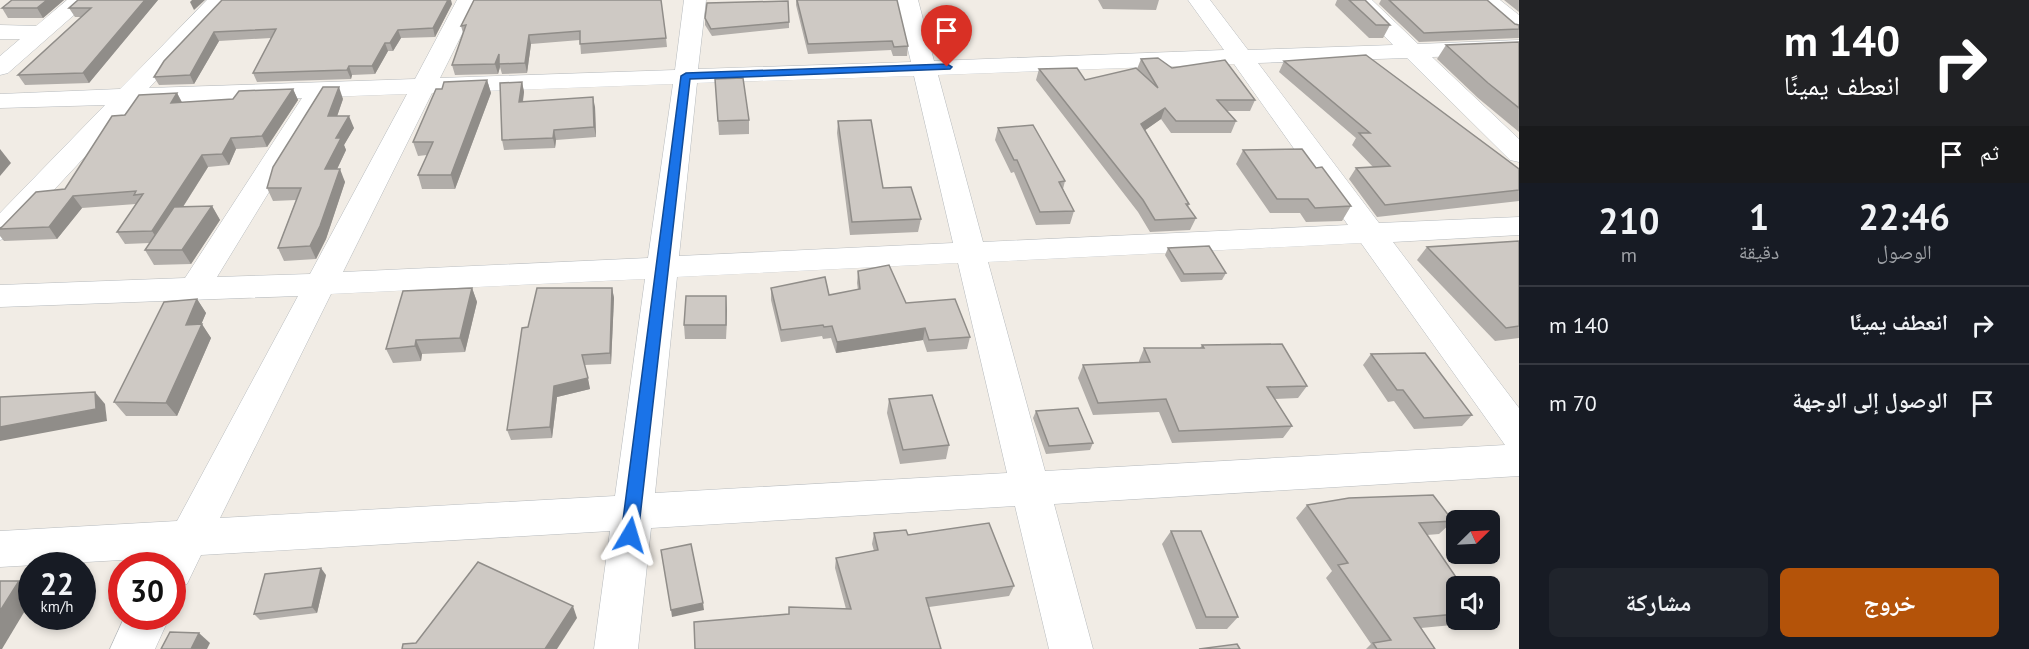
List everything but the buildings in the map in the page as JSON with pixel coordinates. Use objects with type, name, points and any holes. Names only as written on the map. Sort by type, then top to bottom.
[{"type":"street","points":[[0,68],[80,0]]},
{"type":"street","points":[[0,231],[219,0]]},
{"type":"street","points":[[182,552],[468,0]]},
{"type":"street","points":[[616,649],[695,0]]},
{"type":"street","points":[[907,0],[1071,649]]},
{"type":"street","points":[[1199,0],[1519,436]]},
{"type":"street","points":[[1360,0],[1519,154]]},
{"type":"street","points":[[1487,0],[1519,26]]},
{"type":"street","points":[[0,32],[42,33]]},
{"type":"street","points":[[0,101],[1519,47]]},
{"type":"street","points":[[194,289],[319,90]]},
{"type":"street","points":[[0,296],[321,284],[1519,226]]},
{"type":"street","points":[[186,554],[632,512],[1519,460]]},
{"type":"street","points":[[0,549],[109,552]]},
{"type":"street","points":[[132,649],[141,630]]},
{"type":"route","points":[[630,535],[686,76],[947,67]]}]
